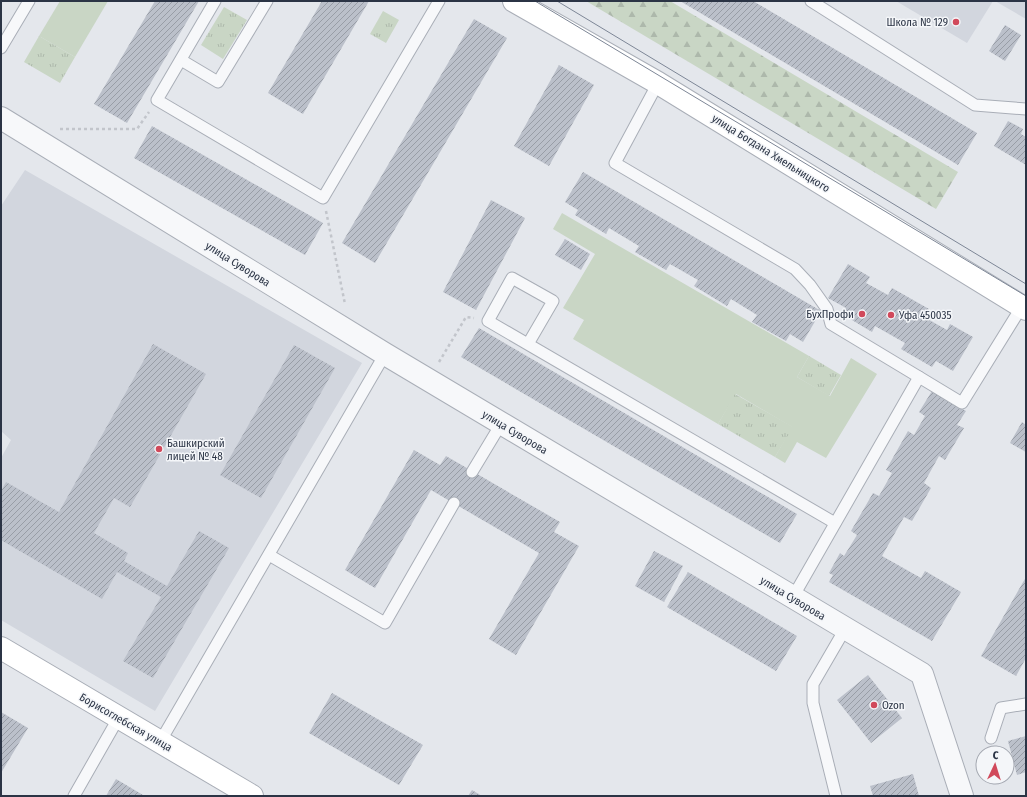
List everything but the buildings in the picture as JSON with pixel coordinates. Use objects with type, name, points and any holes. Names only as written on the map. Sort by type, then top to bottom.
[{"type":"main road","name":"улица Богдана Хмельницкого","points":[[514,1],[658,83],[1024,305]]},
{"type":"main road","name":"Борисоглебская улица","points":[[1,648],[252,796]]},
{"type":"street","name":"улица Суворова","points":[[1,118],[385,354],[922,674],[962,796]]},
{"type":"lane","points":[[1,48],[29,1]]},
{"type":"lane","points":[[215,1],[157,100],[323,198],[439,1]]},
{"type":"lane","points":[[181,60],[218,82],[267,1]]},
{"type":"lane","points":[[811,1],[975,105],[1026,109]]},
{"type":"lane","points":[[658,83],[615,163],[795,269],[810,285],[827,309],[832,324],[919,377],[962,403],[1024,305]]},
{"type":"lane","points":[[528,344],[553,301],[512,278],[488,321],[836,523]]},
{"type":"lane","points":[[160,742],[385,354]]},
{"type":"lane","points":[[793,597],[919,377]]},
{"type":"lane","points":[[472,472],[501,424]]},
{"type":"lane","points":[[269,556],[386,623],[454,503]]},
{"type":"lane","points":[[836,796],[813,703],[813,684],[845,629]]},
{"type":"lane","points":[[991,738],[1000,708],[1026,704]]},
{"type":"lane","points":[[74,796],[119,717]]},
{"type":"path","points":[[55,129],[137,129],[157,100]]},
{"type":"path","points":[[323,198],[345,307]]},
{"type":"path","points":[[439,362],[466,317],[488,321]]},
{"type":"shaded area","name":"Школа № 129","points":[[896,1],[993,1],[967,43]]},
{"type":"shaded area","points":[[995,1],[1026,1],[1026,19]]},
{"type":"shaded area","name":"Башкирский лицей № 48","points":[[25,170],[362,363],[155,711],[1,620],[1,458],[11,440],[1,431],[1,206]]},
{"type":"green space","points":[[60,1],[108,1],[75,57],[39,36]]},
{"type":"green space","points":[[586,1],[670,1],[958,172],[936,209]]},
{"type":"green space","points":[[224,7],[247,20],[223,59],[201,45]]},
{"type":"green space","points":[[383,11],[399,20],[386,43],[370,34]]},
{"type":"green space","points":[[39,36],[75,57],[60,83],[24,62]]},
{"type":"green space","points":[[562,213],[809,356],[797,377],[830,396],[851,358],[877,374],[826,458],[797,442],[785,463],[775,457],[792,427],[736,394],[718,424],[573,339],[584,320],[563,308],[595,254],[553,229]]},
{"type":"green space","points":[[809,356],[841,375],[829,396],[797,377]]},
{"type":"green space","points":[[735,394],[793,427],[775,457],[718,424]]},
{"type":"tram line","points":[[535,1],[1026,296]]},
{"type":"tram line","points":[[557,1],[1026,284]]},
{"type":"place","name":"Школа № 129","points":[[956,22]]},
{"type":"place","name":"БухПрофи","points":[[862,314]]},
{"type":"place","name":"Уфа 450035","points":[[891,315]]},
{"type":"place","name":"Башкирский лицей № 48","points":[[159,449]]},
{"type":"place","name":"Ozon","points":[[874,705]]}]
